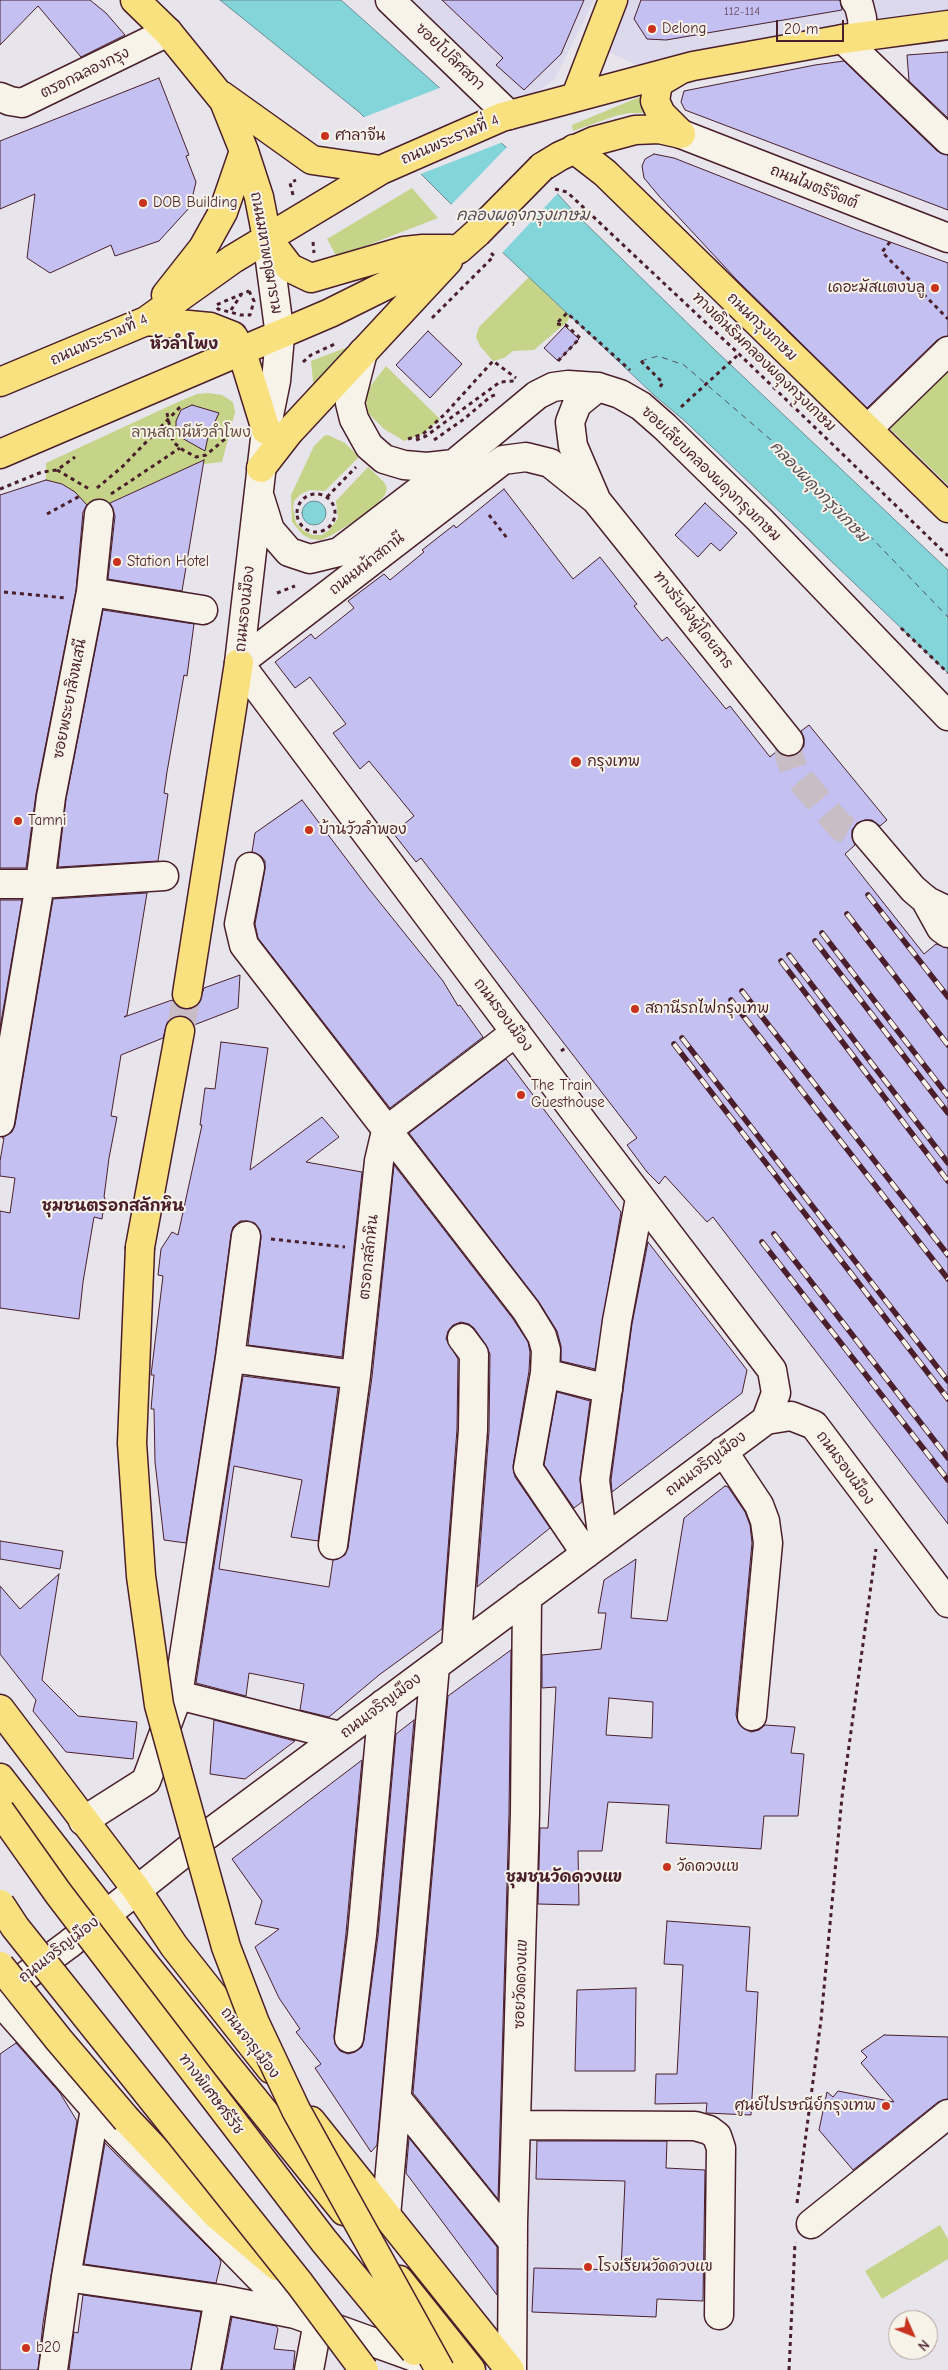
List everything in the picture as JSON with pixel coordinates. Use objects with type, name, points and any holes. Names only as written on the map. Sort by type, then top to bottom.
[{"type":"main road","name":"ถนนมหาพฤฒาราม","points":[[135,0],[164,29],[218,93],[228,108],[259,197],[267,238]]},
{"type":"main road","points":[[576,96],[613,0]]},
{"type":"main road","name":"ถนนพระรามที่ 4","points":[[0,382],[146,321],[233,259],[388,167],[505,116],[685,68],[853,37],[948,25]]},
{"type":"main road","points":[[681,134],[661,114],[655,101],[658,83],[685,68]]},
{"type":"main road","points":[[218,93],[312,160],[388,167]]},
{"type":"main road","points":[[262,468],[288,432],[363,352],[475,244],[542,167],[574,149],[603,138],[635,130],[659,129],[681,134]]},
{"type":"main road","name":"ถนนกรุงเกษม","points":[[574,149],[605,172],[948,508]]},
{"type":"main road","points":[[146,321],[203,248],[223,212],[244,151]]},
{"type":"main road","points":[[267,238],[290,268],[311,278],[404,251],[475,244]]},
{"type":"main road","points":[[0,454],[280,336],[475,244]]},
{"type":"main road","points":[[146,321],[210,327],[234,336],[242,352],[266,430]]},
{"type":"main road","points":[[187,994],[239,663]]},
{"type":"main road","points":[[180,1031],[140,1247],[132,1443],[141,1576],[159,1706],[226,1948],[255,2023],[296,2110],[440,2370]]},
{"type":"main road","name":"ถนนจารุเมือง","points":[[0,1708],[136,1890],[174,1946],[386,2216],[511,2370]]},
{"type":"main road","points":[[0,1778],[106,1914],[471,2370]]},
{"type":"main road","name":"ทางพิเศษศรีรัช","points":[[0,1811],[58,1893],[318,2233],[431,2370]]},
{"type":"main road","points":[[0,1904],[15,1927],[300,2284],[364,2370]]},
{"type":"main road","points":[[0,1966],[59,2040],[171,2168],[214,2213],[300,2284]]},
{"type":"street","points":[[152,0],[164,29]]},
{"type":"street","name":"ซอยโปลิศสภา","points":[[390,0],[505,116]]},
{"type":"street","points":[[855,0],[859,6],[862,18],[853,37],[948,140]]},
{"type":"street","name":"ตรอกฉลองกรุง","points":[[0,96],[10,101],[22,103],[164,29]]},
{"type":"street","name":"ถนนไมตรีจิตต์","points":[[681,134],[948,238]]},
{"type":"street","name":"ถนนมหาพฤฒาราม","points":[[267,238],[280,336]]},
{"type":"street","name":"ถนนรองเมือง","points":[[280,336],[276,381],[266,430],[239,663],[640,1198],[772,1370],[776,1393],[766,1420],[791,1416],[814,1425],[881,1517],[948,1603]]},
{"type":"street","points":[[875,422],[948,351]]},
{"type":"street","points":[[363,352],[350,403],[354,420],[369,446],[384,459],[404,465],[427,467],[454,464]]},
{"type":"street","name":"ซอยเลียบคลองผดุงกรุงเกษม","points":[[258,494],[270,530],[289,552],[310,560],[339,552],[454,464],[537,396],[553,388],[568,385],[598,387],[620,394],[641,406],[665,427],[760,520],[948,716]]},
{"type":"street","name":"ทางรับส่งผู้โดยสาร","points":[[596,500],[573,446],[570,422],[577,404],[598,387]]},
{"type":"street","name":"ทางรับส่งผู้โดยสาร","points":[[496,465],[503,460],[526,457],[550,463],[596,500],[789,741]]},
{"type":"street","name":"ถนนหน้าสถานี","points":[[239,663],[496,465]]},
{"type":"street","name":"ซอยพระยาสิงหเสนี","points":[[0,1122],[40,884],[51,797],[90,596],[100,501]]},
{"type":"street","points":[[90,596],[203,610]]},
{"type":"street","points":[[867,835],[913,889],[924,898],[948,911]]},
{"type":"street","points":[[250,868],[239,924],[244,945],[526,1310],[542,1336],[546,1350],[544,1373],[528,1468],[594,1548]]},
{"type":"street","points":[[0,884],[40,884],[164,876]]},
{"type":"street","points":[[924,898],[941,928],[948,933]]},
{"type":"street","points":[[386,1131],[516,1032]]},
{"type":"street","name":"ตรอกสลักหิน","points":[[333,1545],[356,1375],[379,1161],[386,1131]]},
{"type":"street","points":[[594,1548],[595,1480],[617,1321],[640,1198]]},
{"type":"street","points":[[83,1821],[146,1782],[178,1695],[230,1358],[246,1236]]},
{"type":"street","points":[[386,2216],[445,1658],[473,1430],[474,1354],[462,1338]]},
{"type":"street","points":[[230,1358],[356,1375]]},
{"type":"street","points":[[544,1373],[608,1388]]},
{"type":"street","name":"ถนนเจริญเมือง","points":[[0,1995],[340,1736],[766,1420]]},
{"type":"street","points":[[723,1451],[759,1505],[768,1543],[752,1716]]},
{"type":"street","name":"ซอยวัดดวงแข","points":[[511,2370],[525,1813],[527,1597]]},
{"type":"street","points":[[178,1695],[340,1736]]},
{"type":"street","points":[[349,2038],[362,1935],[383,1704]]},
{"type":"street","points":[[0,2002],[95,2109],[306,2318],[309,2370]]},
{"type":"street","points":[[398,2100],[513,2242]]},
{"type":"street","points":[[53,2370],[66,2277],[95,2109]]},
{"type":"street","points":[[801,2222],[948,2114]]},
{"type":"street","points":[[516,2125],[695,2126],[709,2130],[717,2136],[721,2148],[719,2315]]},
{"type":"street","points":[[66,2277],[219,2299],[306,2318],[450,2370]]},
{"type":"street","points":[[206,2370],[219,2299]]},
{"type":"path","points":[[286,187],[290,183]]},
{"type":"path","name":"ทางเดินริมคลองผดุงกรุงเกษม","points":[[560,190],[566,192],[739,354],[948,556]]},
{"type":"path","points":[[894,235],[882,252],[948,319]]},
{"type":"path","points":[[431,319],[494,256],[475,244]]},
{"type":"path","points":[[251,293],[254,301],[250,315],[229,312],[218,309],[216,305],[242,294],[251,293]]},
{"type":"path","points":[[229,312],[242,294]]},
{"type":"path","points":[[553,368],[580,338],[566,325],[556,324],[567,313],[635,375]]},
{"type":"path","points":[[680,408],[739,354]]},
{"type":"path","points":[[404,441],[423,434],[446,414],[493,361],[515,379],[524,378],[500,382],[426,436],[409,443]]},
{"type":"path","points":[[641,361],[664,383],[654,394]]},
{"type":"path","points":[[427,444],[464,419],[490,397],[499,393]]},
{"type":"path","points":[[100,501],[122,467],[182,405]]},
{"type":"path","points":[[167,413],[173,442],[196,457],[206,455],[225,439]]},
{"type":"path","points":[[47,514],[77,498],[100,501],[180,448]]},
{"type":"path","points":[[0,489],[42,472],[57,470],[75,457]]},
{"type":"path","points":[[327,497],[363,461]]},
{"type":"path","points":[[57,470],[100,501]]},
{"type":"path","points":[[321,494],[327,497],[331,502],[334,514],[330,525],[319,532],[307,530],[298,521],[297,509],[299,502],[309,495],[321,494]]},
{"type":"path","points":[[489,515],[506,538]]},
{"type":"path","points":[[4,592],[90,596]]},
{"type":"path","points":[[900,627],[948,673]]},
{"type":"path","points":[[246,1236],[369,1250]]},
{"type":"path","points":[[789,2370],[801,2222],[842,1797],[881,1517]]},
{"type":"shaded area","points":[[400,0],[594,0],[555,79],[526,100],[515,101]]},
{"type":"shaded area","points":[[625,0],[948,0],[948,14],[640,67],[605,50]]},
{"type":"shaded area","name":"โรงเรียนวัดดวงแข","points":[[521,2134],[667,2141],[656,2317],[517,2311]]},
{"type":"green space","points":[[649,93],[652,113],[629,113],[615,116],[573,131],[572,125]]},
{"type":"green space","points":[[412,188],[438,218],[337,257],[327,239]]},
{"type":"green space","points":[[530,276],[570,315],[568,321],[534,350],[513,351],[504,358],[493,361],[480,346],[476,337],[479,327]]},
{"type":"green space","points":[[366,340],[314,392],[311,361]]},
{"type":"green space","points":[[948,357],[948,485],[882,421]]},
{"type":"green space","points":[[386,366],[440,419],[423,434],[404,441],[384,429],[368,413],[365,393]]},
{"type":"green space","name":"ลานสถานีหัวลำโพง","points":[[197,394],[222,395],[233,402],[235,412],[222,462],[203,464],[164,478],[110,503],[92,516],[75,492],[62,484],[46,480],[46,463],[178,402]]},
{"type":"green space","points":[[328,435],[345,443],[359,457],[325,491],[310,490],[301,494],[294,501],[293,507],[296,523],[304,531],[313,535],[322,535],[329,530],[338,518],[336,501],[368,467],[384,482],[387,488],[385,495],[372,510],[332,535],[321,540],[311,539],[303,535],[292,522],[291,495],[314,446],[324,436]]},
{"type":"green space","points":[[940,2225],[948,2239],[948,2259],[882,2299],[865,2271]]},
{"type":"water","name":"คลองผดุงกรุงเกษม","points":[[220,0],[341,0],[553,189],[579,217],[715,350],[948,570],[948,673],[686,422],[655,396],[448,201],[359,112]]},
{"type":"water","points":[[314,501],[323,504],[326,513],[323,522],[314,525],[305,522],[302,513],[305,504]]},
{"type":"pier","points":[[442,87],[503,142],[418,175],[362,118]]},
{"type":"pier","points":[[508,146],[559,192],[502,253],[450,206]]},
{"type":"building","points":[[0,0],[90,0],[106,13],[125,35],[81,57],[38,6],[0,45]]},
{"type":"building","points":[[442,0],[584,0],[561,54],[524,90],[496,65],[503,58]]},
{"type":"building","points":[[641,0],[840,0],[842,10],[666,40],[647,39],[634,19]]},
{"type":"building","points":[[948,52],[948,118],[909,81],[907,55]]},
{"type":"building","points":[[844,61],[937,151],[948,155],[948,210],[685,110],[681,102],[684,91]]},
{"type":"building","points":[[159,78],[189,155],[186,156],[196,182],[190,207],[159,241],[115,256],[111,245],[50,273],[27,258],[35,194],[0,209],[0,141]]},
{"type":"building","points":[[654,154],[674,158],[857,230],[948,263],[948,336],[937,340],[867,408],[736,279],[659,196],[644,178],[642,166],[645,159]]},
{"type":"building","points":[[565,326],[579,339],[558,361],[544,348]]},
{"type":"building","points":[[428,331],[462,364],[430,398],[396,365]]},
{"type":"building","points":[[192,405],[219,413],[208,437],[205,451],[182,438],[176,427],[176,421],[181,410]]},
{"type":"building","points":[[204,460],[182,591],[108,579],[115,516],[110,503]]},
{"type":"building","points":[[46,480],[62,484],[75,492],[87,505],[83,512],[76,590],[36,794],[26,868],[0,868],[0,495]]},
{"type":"building","name":"สถานีรถไฟกรุงเทพ","points":[[504,489],[573,579],[600,557],[637,604],[634,606],[662,641],[667,637],[726,709],[730,706],[770,757],[777,751],[784,756],[792,756],[798,753],[804,746],[804,738],[801,731],[809,725],[887,820],[880,826],[872,820],[857,823],[852,830],[852,838],[855,845],[845,854],[924,954],[936,944],[948,948],[948,1524],[713,1217],[707,1222],[665,1176],[659,1184],[647,1172],[627,1145],[637,1138],[421,858],[416,862],[393,833],[414,816],[369,761],[360,769],[333,733],[346,724],[310,677],[295,688],[275,662],[311,634],[315,639],[354,608],[348,601],[384,574],[390,580],[424,552],[422,550],[454,525],[456,528]]},
{"type":"building","points":[[705,503],[737,533],[720,551],[711,543],[698,557],[675,535]]},
{"type":"building","points":[[103,610],[194,624],[187,676],[184,675],[167,772],[164,793],[168,794],[158,861],[58,867],[66,799]]},
{"type":"building","points":[[302,800],[369,889],[443,981],[458,1006],[460,1005],[483,1037],[390,1108],[258,938],[255,924],[265,861],[261,856],[252,852],[255,833]]},
{"type":"building","points":[[147,893],[127,1015],[124,1017],[172,1000],[184,1009],[192,1009],[199,1003],[204,988],[240,975],[238,1008],[194,1025],[190,1019],[183,1016],[174,1016],[168,1021],[163,1038],[121,1055],[111,1116],[117,1117],[109,1158],[102,1219],[94,1217],[79,1319],[0,1308],[0,1211],[10,1213],[15,1178],[0,1176],[0,1161],[4,1138],[2,1138],[12,1132],[15,1125],[53,899]]},
{"type":"building","points":[[0,900],[22,900],[0,1028]]},
{"type":"building","points":[[221,1042],[268,1048],[250,1170],[322,1117],[339,1137],[306,1162],[362,1172],[342,1357],[248,1345],[261,1238],[260,1230],[255,1223],[248,1221],[240,1221],[233,1227],[186,1543],[164,1540],[155,1462],[154,1409],[151,1409],[154,1375],[151,1375],[163,1276],[158,1275],[161,1249],[172,1232],[178,1235],[202,1125],[200,1125],[205,1088],[215,1089]]},
{"type":"building","points":[[506,1059],[621,1212],[595,1369],[561,1361],[561,1346],[557,1331],[539,1302],[409,1133]]},
{"type":"building","points":[[394,1165],[513,1319],[528,1342],[530,1352],[529,1371],[513,1466],[515,1477],[550,1528],[477,1587],[489,1431],[490,1354],[486,1345],[469,1324],[461,1322],[453,1325],[448,1331],[446,1339],[458,1359],[457,1429],[442,1629],[379,1675],[329,1717],[300,1710],[304,1684],[249,1673],[246,1696],[196,1683],[243,1376],[338,1388],[318,1541],[291,1537],[302,1480],[234,1466],[219,1569],[329,1587],[333,1560],[345,1555],[348,1548],[372,1377]]},
{"type":"building","points":[[648,1242],[747,1370],[742,1393],[612,1492],[611,1480],[632,1324]]},
{"type":"building","points":[[557,1392],[590,1401],[580,1478],[582,1502],[574,1508],[544,1465]]},
{"type":"building","points":[[725,1486],[728,1487],[745,1512],[750,1525],[752,1543],[736,1715],[738,1722],[743,1728],[751,1732],[759,1730],[765,1725],[795,1727],[791,1753],[804,1754],[798,1816],[764,1816],[761,1849],[666,1843],[669,1805],[608,1802],[602,1851],[578,1851],[579,1905],[538,1904],[540,1828],[548,1828],[556,1687],[542,1688],[542,1655],[601,1649],[606,1613],[598,1613],[604,1580],[636,1559],[631,1618],[667,1621],[684,1518]],"holes":[[[609,1698],[653,1702],[652,1738],[606,1735]]]},
{"type":"building","points":[[0,1541],[63,1551],[60,1569],[0,1559]]},
{"type":"building","points":[[59,1574],[42,1680],[78,1716],[137,1722],[133,1759],[66,1752],[33,1711],[36,1700],[0,1654],[0,1586],[20,1609]]},
{"type":"building","points":[[511,1650],[509,1813],[498,2199],[413,2093],[448,1696]]},
{"type":"building","points":[[214,1720],[295,1741],[245,1779],[210,1774]]},
{"type":"building","points":[[414,1720],[377,2145],[371,2152],[315,2068],[321,2064],[296,2032],[300,2029],[279,1998],[255,1947],[279,1929],[255,1924],[262,1901],[232,1859],[362,1760],[346,1933],[334,2036],[335,2044],[340,2051],[348,2054],[355,2052],[362,2047],[364,2040],[378,1936],[396,1734]]},
{"type":"building","points":[[667,1921],[750,1927],[746,1991],[758,1992],[751,2115],[706,2113],[707,2103],[655,2104],[656,2074],[677,2074],[683,1965],[664,1964]]},
{"type":"building","points":[[636,1988],[635,2071],[575,2071],[577,1990]]},
{"type":"building","name":"ศูนย์ไปรษณีย์กรุงเทพ","points":[[884,2035],[948,2037],[948,2099],[938,2102],[853,2170],[819,2130],[827,2092],[833,2097],[838,2091],[894,2102],[861,2063],[867,2057],[861,2051]]},
{"type":"building","points":[[16,2043],[60,2093],[77,2121],[43,2323],[38,2370],[0,2370],[0,2054]]},
{"type":"building","points":[[409,2138],[497,2247],[497,2295],[406,2173]]},
{"type":"building","points":[[537,2141],[667,2141],[666,2168],[705,2170],[703,2301],[657,2299],[656,2317],[532,2312],[534,2268],[621,2270],[625,2181],[536,2179]]},
{"type":"building","points":[[105,2143],[219,2258],[221,2262],[216,2283],[84,2264]]},
{"type":"building","points":[[83,2295],[201,2312],[191,2370],[69,2370],[74,2332],[78,2333]]},
{"type":"building","points":[[232,2317],[276,2326],[278,2329],[274,2349],[295,2351],[293,2370],[222,2370]]},
{"type":"ferry route","points":[[641,361],[658,356],[684,365],[807,471],[948,617]]},
{"type":"tunnel","points":[[789,741],[789,755],[795,773],[841,827],[855,835],[867,835]]},
{"type":"tunnel","points":[[180,1031],[187,994]]},
{"type":"railway","points":[[868,895],[948,997]]},
{"type":"railway","points":[[847,914],[948,1045]]},
{"type":"railway","points":[[822,933],[948,1096]]},
{"type":"railway","points":[[815,941],[948,1113]]},
{"type":"railway","points":[[789,955],[948,1163]]},
{"type":"railway","points":[[781,961],[948,1181]]},
{"type":"railway","points":[[742,991],[948,1255]]},
{"type":"railway","points":[[731,1000],[948,1279]]},
{"type":"railway","points":[[682,1038],[948,1381]]},
{"type":"railway","points":[[674,1044],[948,1399]]},
{"type":"railway","points":[[774,1234],[948,1458]]},
{"type":"railway","points":[[762,1242],[948,1480]]},
{"type":"place","name":"Delong","points":[[652,29]]},
{"type":"place","name":"ศาลาจีน","points":[[325,136]]},
{"type":"place","name":"DOB Building","points":[[143,203]]},
{"type":"place","name":"เดอะมัสแตงบลู","points":[[935,288]]},
{"type":"place","name":"Station Hotel","points":[[117,562]]},
{"type":"place","name":"กรุงเทพ","points":[[576,762]]},
{"type":"place","name":"Tamni","points":[[18,821]]},
{"type":"place","name":"บ้านวัวลำพอง","points":[[309,830]]},
{"type":"place","name":"สถานีรถไฟกรุงเทพ","points":[[635,1009]]},
{"type":"place","name":"The Train Guesthouse","points":[[521,1095]]},
{"type":"place","name":"วัดดวงแข","points":[[667,1867]]},
{"type":"place","name":"ศูนย์ไปรษณีย์กรุงเทพ","points":[[886,2106]]},
{"type":"place","name":"โรงเรียนวัดดวงแข","points":[[588,2267]]},
{"type":"place","name":"b20","points":[[26,2348]]},
{"type":"district","name":"หัวลำโพง","points":[[184,344]]},
{"type":"district","name":"ชุมชนตรอกสลักหิน","points":[[113,1206]]},
{"type":"district","name":"ชุมชนวัดดวงแข","points":[[564,1877]]}]
